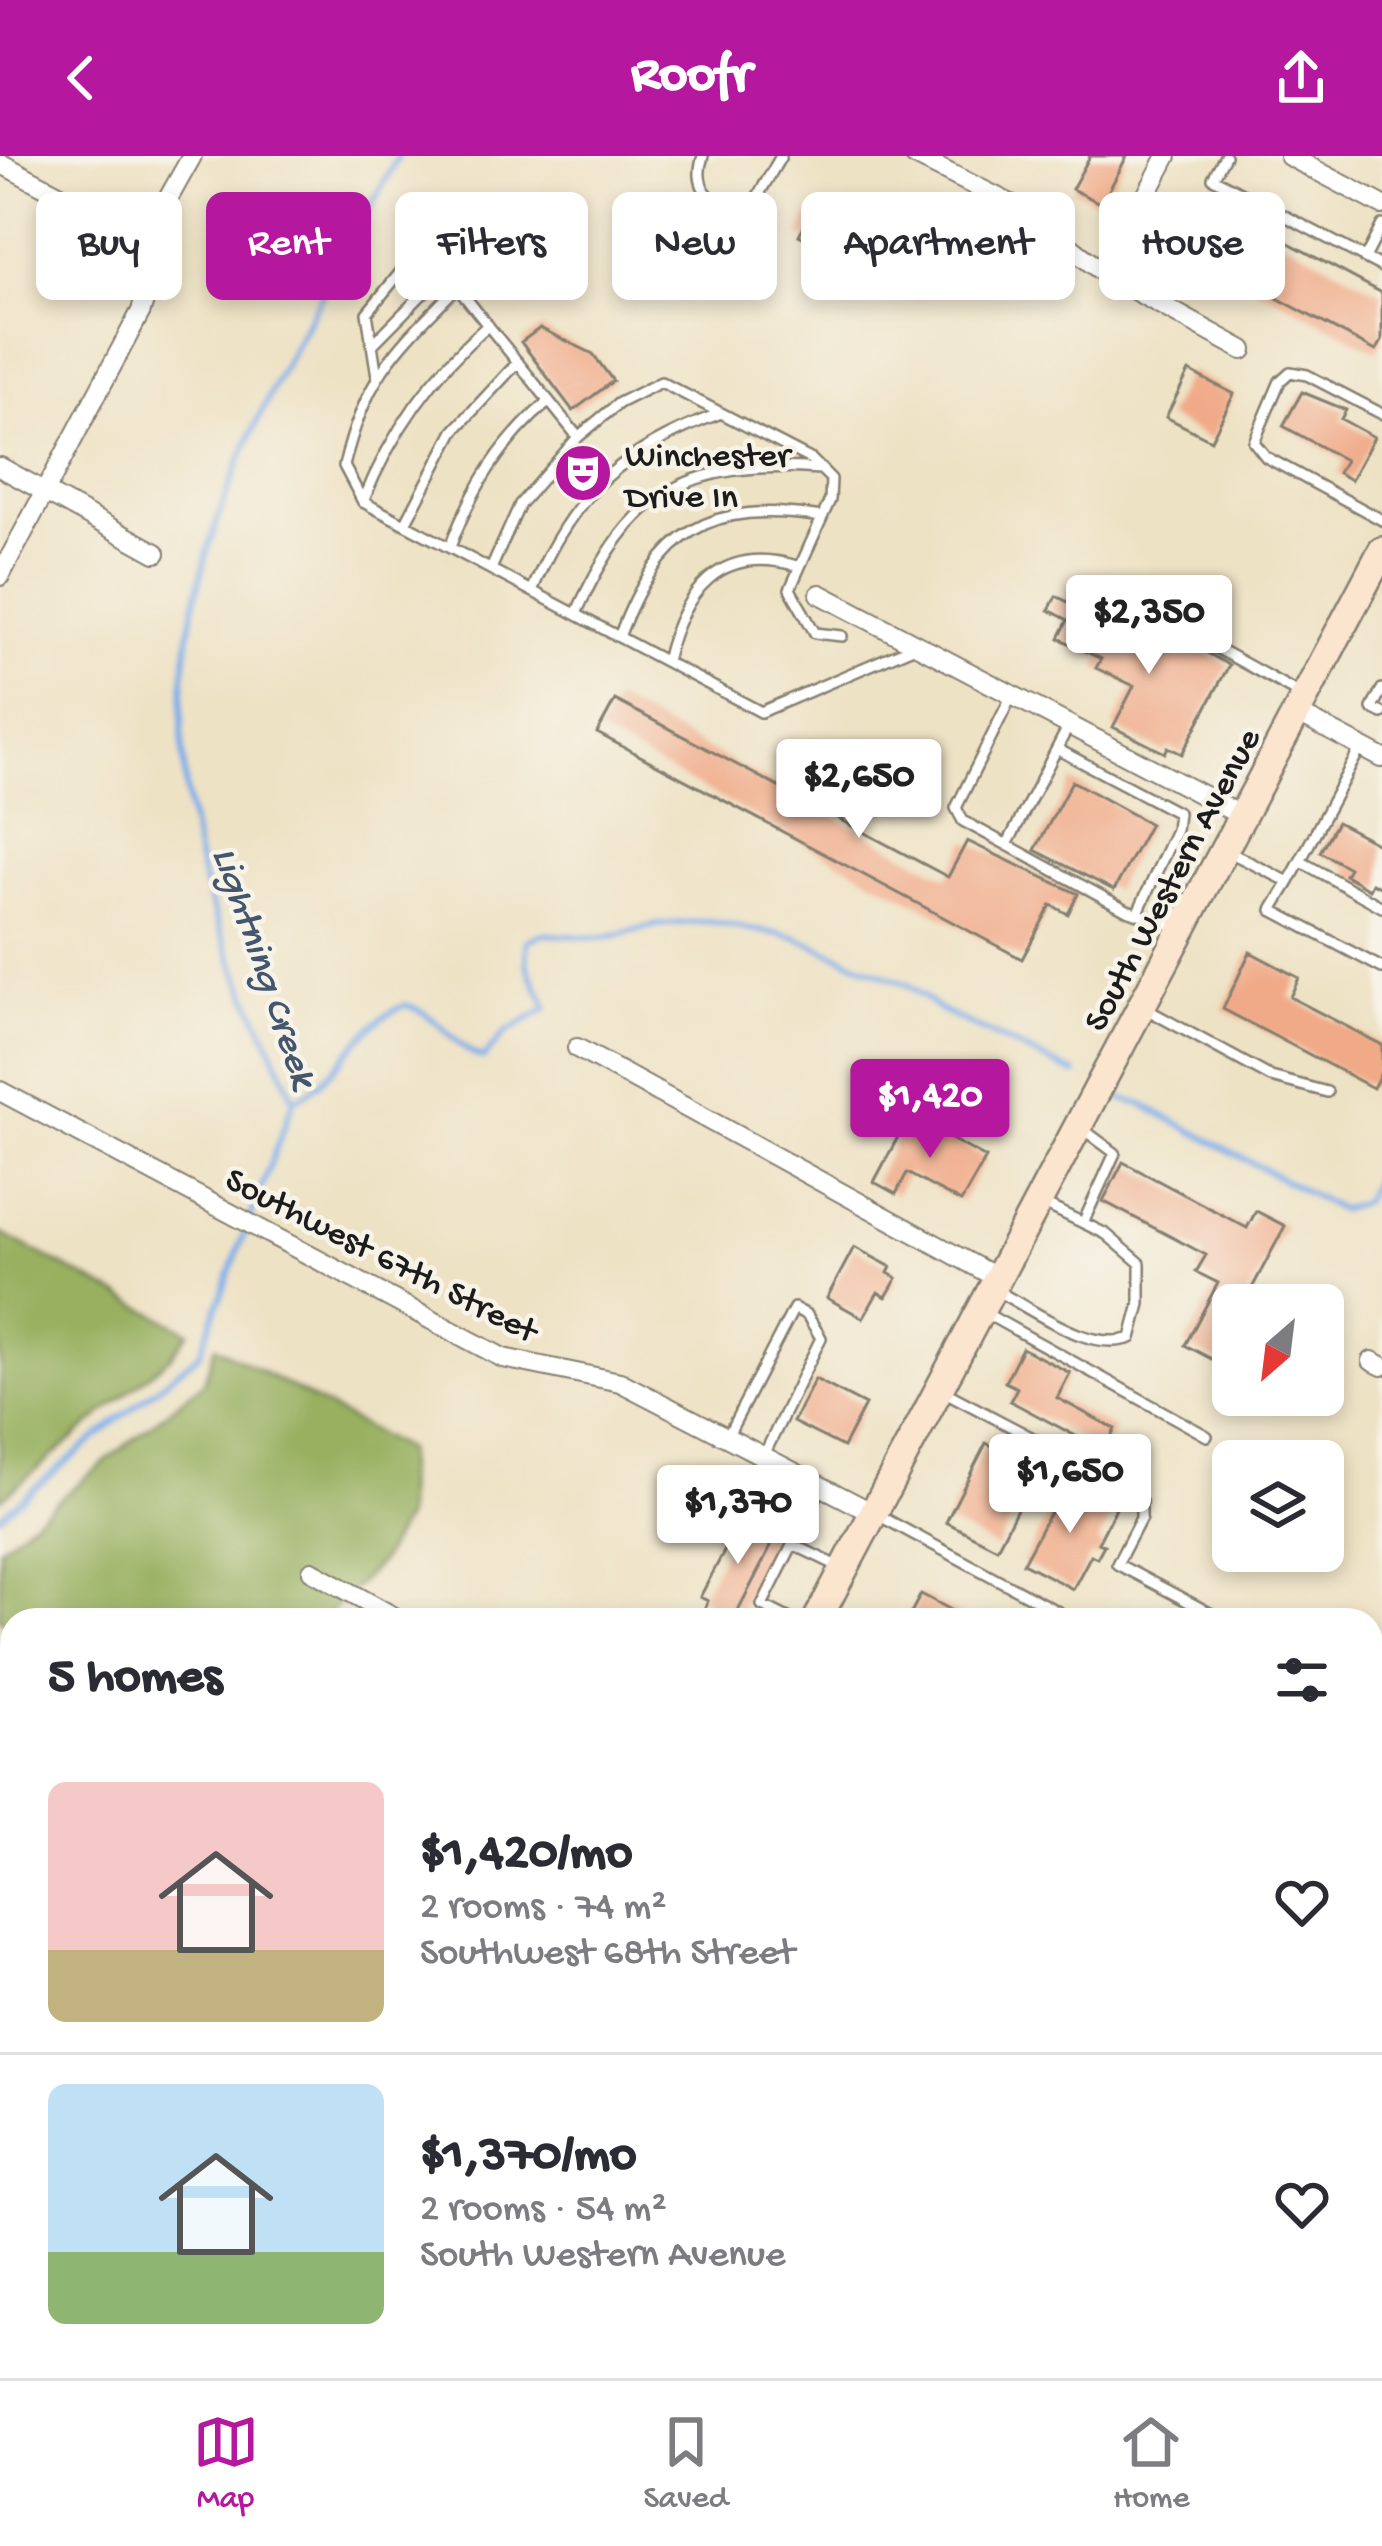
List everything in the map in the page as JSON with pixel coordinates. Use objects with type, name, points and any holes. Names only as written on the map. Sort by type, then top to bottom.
[{"type":"main road","name":"South Western Avenue","points":[[823,1608],[1382,551]]},
{"type":"street","points":[[172,192],[192,156]]},
{"type":"street","points":[[915,156],[1023,210],[1099,269]]},
{"type":"street","points":[[1147,192],[1166,156]]},
{"type":"street","points":[[1289,156],[1379,197]]},
{"type":"street","points":[[0,163],[54,192]]},
{"type":"street","points":[[0,576],[144,300]]},
{"type":"street","points":[[1152,300],[1243,350]]},
{"type":"street","points":[[0,467],[156,553]]},
{"type":"street","points":[[820,594],[874,630],[915,646],[1242,816]]},
{"type":"street","points":[[1301,705],[1382,758]]},
{"type":"street","points":[[577,1048],[990,1292]]},
{"type":"street","name":"Southwest 67th Street","points":[[0,1091],[503,1358],[620,1382],[873,1513]]},
{"type":"street","points":[[313,1571],[379,1608]]},
{"type":"lane","points":[[703,156],[700,184],[706,194],[728,206],[754,201],[782,156]]},
{"type":"lane","points":[[1225,156],[1213,178],[1382,267]]},
{"type":"lane","points":[[1365,258],[1382,225]]},
{"type":"lane","points":[[377,376],[367,313],[395,279]]},
{"type":"lane","points":[[372,345],[416,300]]},
{"type":"lane","points":[[445,300],[377,376],[357,407],[344,466],[363,502],[761,712],[915,646]]},
{"type":"lane","points":[[468,300],[578,437]]},
{"type":"lane","points":[[363,502],[421,394],[488,325]]},
{"type":"lane","points":[[405,524],[454,431],[518,362]]},
{"type":"lane","points":[[1382,414],[1307,375],[1290,372],[1280,381],[1254,442],[1266,458],[1382,520]]},
{"type":"lane","points":[[491,569],[520,505],[578,437],[619,403],[661,382],[721,412],[831,479],[822,517],[790,589],[815,633],[842,637]]},
{"type":"lane","points":[[450,547],[487,468],[514,432],[549,401]]},
{"type":"lane","points":[[532,591],[554,539],[576,506],[607,475],[638,450],[721,412]]},
{"type":"lane","points":[[576,614],[614,537],[642,509],[682,482],[759,465],[820,469]]},
{"type":"lane","points":[[620,637],[638,590],[658,560],[712,520],[760,508],[822,517]]},
{"type":"lane","points":[[666,661],[676,619],[713,575],[739,562],[768,558],[797,566]]},
{"type":"lane","points":[[1146,609],[1301,705]]},
{"type":"lane","points":[[1382,689],[1372,708],[1382,713]]},
{"type":"lane","points":[[1011,697],[956,808],[963,821],[1138,912],[1182,929]]},
{"type":"lane","points":[[1007,845],[1068,727]]},
{"type":"lane","points":[[1361,747],[1272,910],[1382,968]]},
{"type":"lane","points":[[1057,749],[1178,813],[1176,830],[1138,912]]},
{"type":"lane","points":[[1170,809],[1180,786]]},
{"type":"lane","points":[[1224,849],[1289,882]]},
{"type":"lane","points":[[1300,862],[1382,907]]},
{"type":"lane","points":[[1141,1006],[1271,1077],[1327,1092]]},
{"type":"lane","points":[[1078,1126],[1115,1153],[1083,1223]]},
{"type":"lane","points":[[990,1292],[1084,1336],[1114,1344],[1131,1338],[1140,1304],[1141,1263],[1083,1223],[1038,1201]]},
{"type":"lane","points":[[990,1292],[1208,1436]]},
{"type":"lane","points":[[728,1435],[794,1308],[807,1315],[821,1338],[764,1454]]},
{"type":"lane","points":[[939,1389],[1126,1486],[1142,1501],[1142,1511],[1117,1564],[1200,1608]]},
{"type":"lane","points":[[768,1608],[762,1605],[822,1486]]},
{"type":"lane","points":[[873,1513],[1051,1608]]},
{"type":"lane","points":[[792,1544],[844,1569]]},
{"type":"green space","points":[[0,1233],[189,1332],[170,1357],[0,1500]]},
{"type":"green space","points":[[215,1346],[406,1450],[405,1517],[380,1562],[334,1608],[0,1608],[0,1547],[204,1382]]},
{"type":"building","points":[[1090,156],[1127,156],[1108,192],[1099,192],[1099,202],[1072,189]]},
{"type":"building","points":[[1285,241],[1382,293],[1382,341],[1376,351],[1281,300],[1285,300]]},
{"type":"building","points":[[540,328],[593,354],[613,381],[573,411],[521,342]]},
{"type":"building","points":[[1189,371],[1234,394],[1211,440],[1166,417]]},
{"type":"building","points":[[1302,392],[1346,410],[1341,419],[1374,437],[1351,480],[1338,473],[1345,460],[1283,426]]},
{"type":"building","points":[[1056,596],[1154,645],[1162,628],[1229,665],[1182,754],[1168,747],[1165,753],[1113,727],[1134,686],[1096,668],[1101,659],[1059,638],[1068,620],[1049,610]]},
{"type":"building","points":[[615,700],[948,877],[967,841],[1078,894],[1068,914],[1051,905],[1022,959],[597,733]]},
{"type":"building","points":[[1072,781],[1150,824],[1114,890],[1035,850]]},
{"type":"building","points":[[1337,822],[1382,846],[1382,888],[1372,883],[1369,889],[1345,875],[1349,868],[1320,852]]},
{"type":"building","points":[[1250,952],[1299,978],[1290,997],[1382,1045],[1382,1071],[1373,1088],[1223,1009]]},
{"type":"building","points":[[909,1116],[986,1158],[961,1202],[907,1173],[896,1194],[874,1182]]},
{"type":"building","points":[[1123,1162],[1247,1228],[1256,1211],[1285,1226],[1254,1284],[1217,1284],[1196,1272],[1206,1255],[1103,1201]]},
{"type":"building","points":[[854,1247],[891,1267],[888,1273],[897,1278],[886,1297],[878,1292],[863,1318],[827,1298]]},
{"type":"building","points":[[1212,1294],[1212,1359],[1185,1345]]},
{"type":"building","points":[[1022,1348],[1070,1373],[1057,1398],[1115,1429],[1104,1451],[1010,1401],[1017,1388],[1005,1382]]},
{"type":"building","points":[[815,1379],[865,1405],[843,1447],[793,1422]]},
{"type":"building","points":[[986,1443],[1037,1470],[997,1548],[946,1522]]},
{"type":"building","points":[[1066,1482],[1116,1508],[1098,1543],[1104,1545],[1097,1558],[1091,1555],[1073,1589],[1023,1563]]},
{"type":"building","points":[[748,1506],[772,1519],[768,1527],[777,1531],[739,1608],[705,1608],[708,1601],[700,1597]]},
{"type":"building","points":[[921,1594],[947,1608],[913,1608]]},
{"type":"waterway","name":"Lightning Creek","points":[[0,1516],[200,1353],[294,1100],[227,948],[197,854],[183,754],[186,661],[202,573],[229,488],[265,405],[398,156]]},
{"type":"waterway","points":[[294,1100],[324,1079],[375,1024],[406,1005],[483,1058],[505,1033],[547,1008],[527,965],[527,941],[542,934],[604,938],[657,925],[708,921],[794,937],[908,985],[941,1011],[1076,1074]]},
{"type":"waterway","points":[[1122,1099],[1144,1105],[1340,1210],[1363,1202],[1382,1166]]},
{"type":"place","name":"Winchester Drive In","points":[[583,473]]}]
